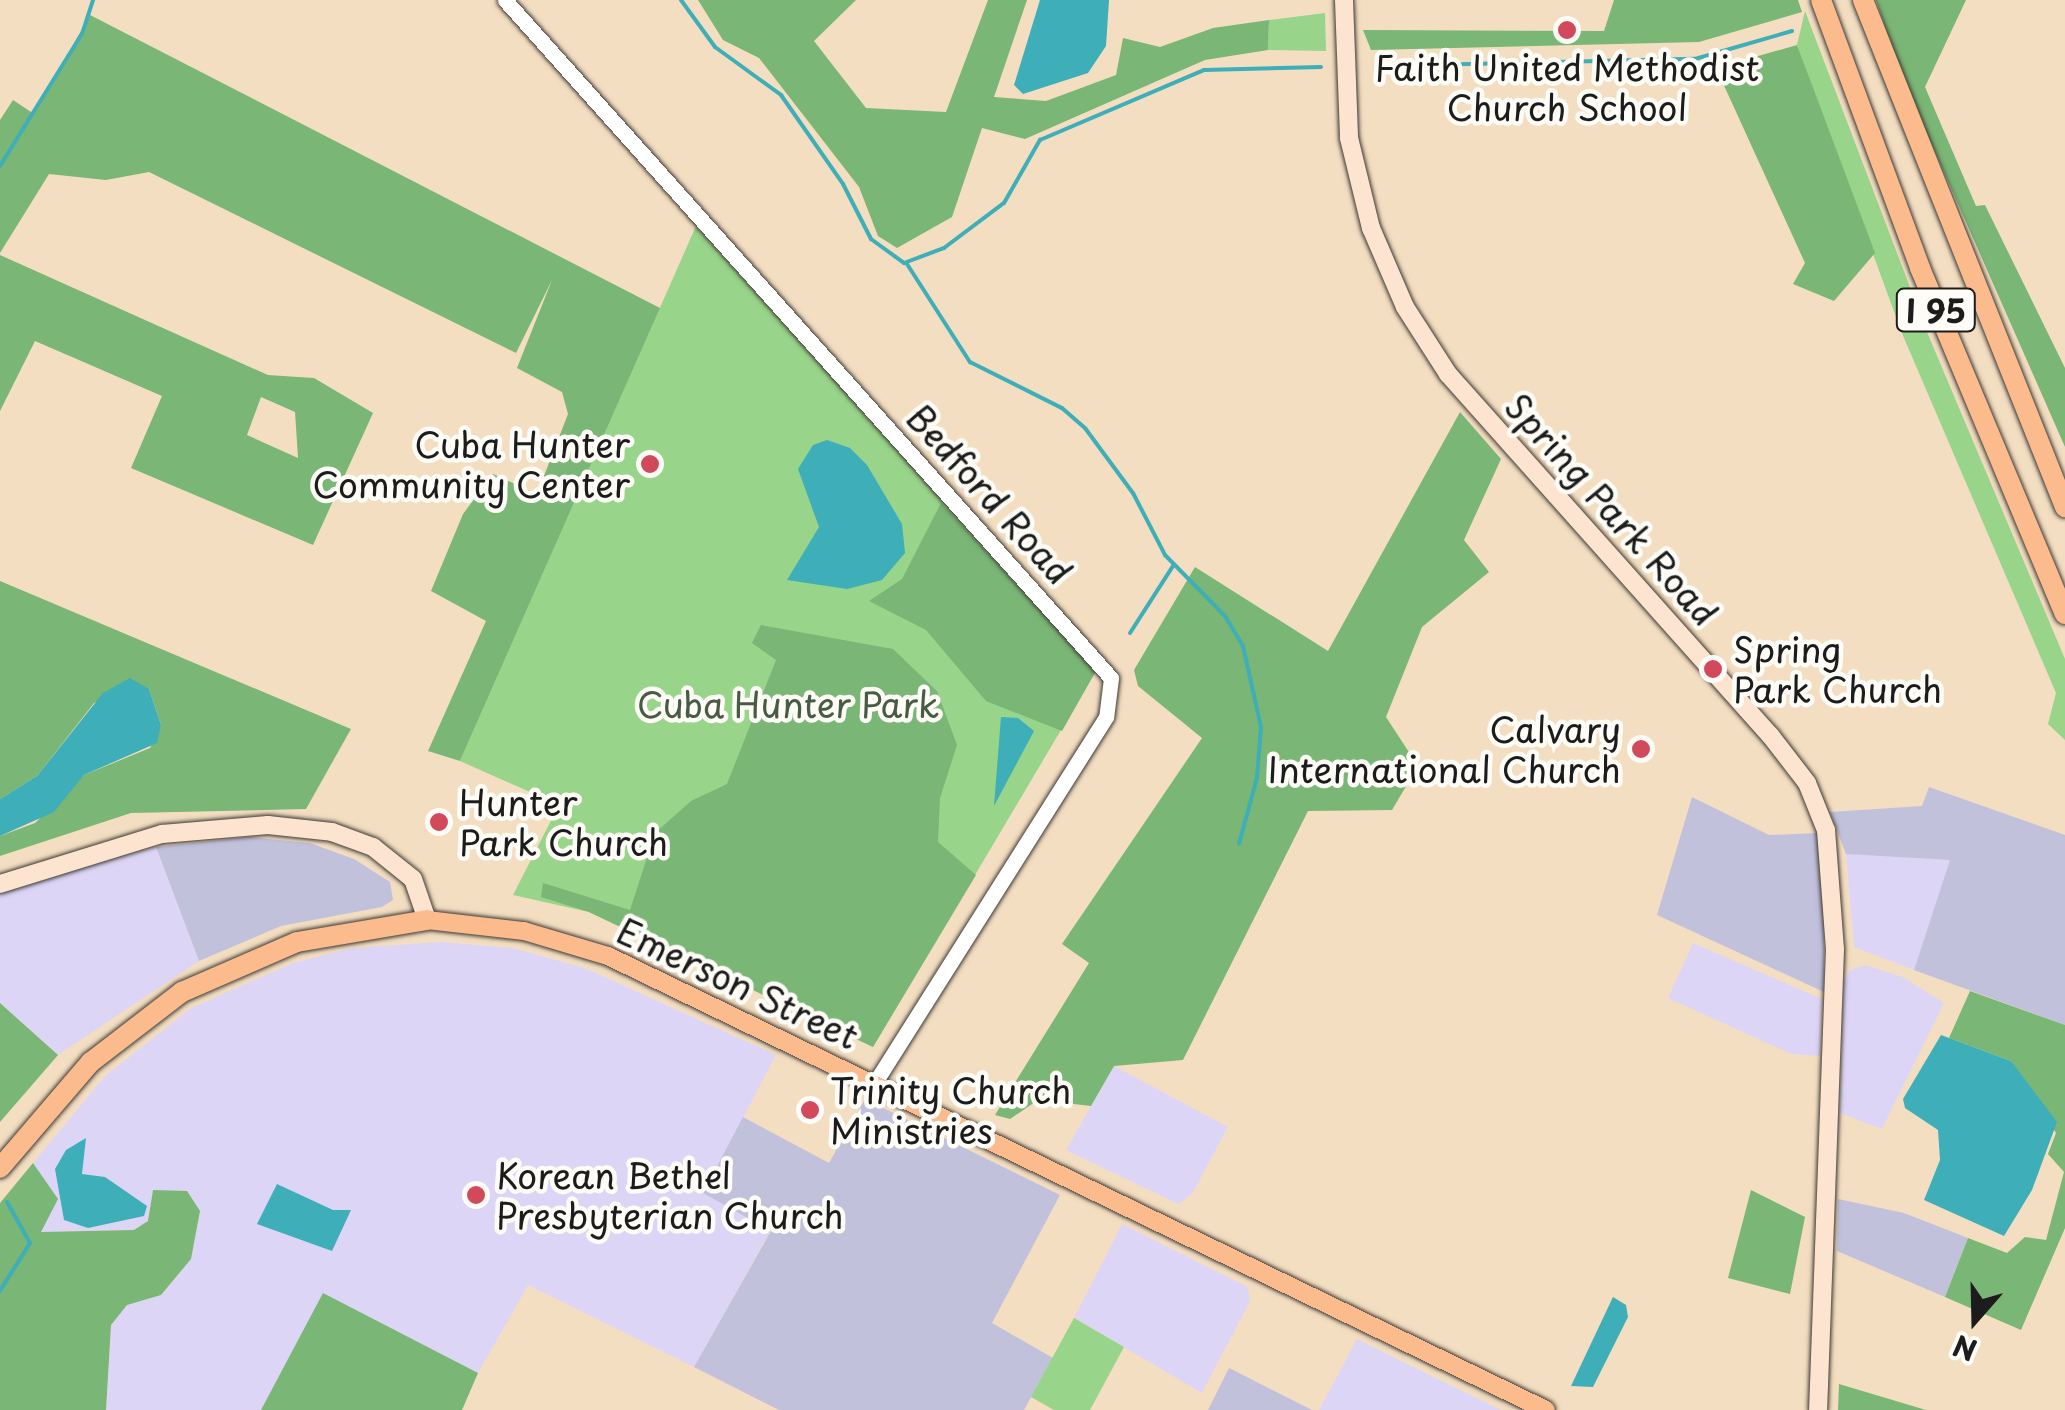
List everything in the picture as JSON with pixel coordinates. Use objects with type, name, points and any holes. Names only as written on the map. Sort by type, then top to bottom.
[{"type":"highway","name":"I 95","points":[[1821,0],[1914,253],[2065,614]]},
{"type":"highway","name":"I 95","points":[[1863,0],[2065,507]]},
{"type":"highway","points":[[0,1168],[108,1046],[182,992],[296,942],[427,920]]},
{"type":"main road","name":"Spring Park Road","points":[[1344,0],[1352,151],[1371,228],[1415,323],[1448,374],[1770,734],[1806,783],[1826,830],[1836,949],[1818,1410]]},
{"type":"main road","points":[[0,884],[174,831],[268,826],[332,832],[373,846],[413,879],[427,920]]},
{"type":"main road","name":"Emerson Street","points":[[427,920],[524,930],[608,956],[1546,1410]]},
{"type":"street","name":"Bedford Road","points":[[505,0],[1111,678],[1106,716],[876,1083]]},
{"type":"shaded area","points":[[1929,787],[2065,835],[2065,1025],[1914,970],[1950,860],[1846,854],[1830,812],[1922,806]]},
{"type":"shaded area","points":[[1692,797],[1769,835],[1817,833],[1824,874],[1824,992],[1657,915]]},
{"type":"shaded area","points":[[250,837],[310,843],[354,859],[390,882],[393,900],[382,907],[281,926],[199,961],[156,847]]},
{"type":"shaded area","points":[[156,847],[199,961],[58,1055],[0,1003],[0,891]]},
{"type":"shaded area","points":[[1846,854],[1951,860],[1914,970],[1854,947]]},
{"type":"shaded area","points":[[441,942],[513,948],[585,968],[776,1055],[704,1193],[771,1230],[694,1367],[528,1285],[478,1373],[324,1294],[261,1410],[106,1410],[111,1325],[127,1305],[161,1295],[191,1259],[200,1211],[153,1190],[148,1221],[134,1230],[40,1232],[57,1199],[33,1163],[104,1077],[191,1008],[293,963],[352,948]]},
{"type":"shaded area","points":[[1693,943],[1822,999],[1820,1056],[1791,1054],[1668,998]]},
{"type":"shaded area","points":[[1865,965],[1903,977],[1944,1003],[1882,1129],[1840,1113],[1843,984],[1850,970]]},
{"type":"shaded area","points":[[1114,1066],[1228,1127],[1192,1194],[1178,1204],[1066,1150]]},
{"type":"shaded area","points":[[865,1099],[1060,1195],[992,1323],[1053,1358],[1024,1410],[779,1410],[694,1367],[771,1231],[703,1193],[743,1117],[829,1163]]},
{"type":"shaded area","points":[[1838,1199],[1904,1213],[1968,1238],[1945,1297],[1837,1251]]},
{"type":"shaded area","points":[[1122,1224],[1248,1287],[1250,1301],[1202,1393],[1074,1318]]},
{"type":"shaded area","points":[[1357,1339],[1501,1410],[1319,1410]]},
{"type":"shaded area","points":[[1229,1368],[1312,1410],[1208,1410]]},
{"type":"green space","points":[[698,0],[856,0],[814,41],[866,108],[946,112],[988,0],[1027,0],[994,97],[1046,101],[1116,75],[1123,38],[1160,47],[1213,28],[1269,20],[1268,50],[1205,60],[1025,139],[982,128],[952,217],[897,248],[878,236],[859,187],[759,58],[723,40]]},
{"type":"green space","points":[[1614,0],[1798,0],[1802,12],[1699,42],[1371,50],[1363,30],[1604,31]]},
{"type":"green space","points":[[1876,0],[1966,0],[1925,87],[1976,206],[1985,205],[2065,368],[2065,447],[1903,79]]},
{"type":"green space","points":[[1805,11],[1927,332],[2065,659],[2065,740],[2048,724],[2056,693],[1901,331],[1797,45]]},
{"type":"green space","points":[[1325,13],[1326,51],[1268,50],[1269,20]]},
{"type":"green space","points":[[90,15],[660,308],[460,761],[428,751],[486,621],[431,591],[463,514],[493,474],[537,494],[568,414],[562,392],[517,368],[552,280],[516,353],[149,172],[106,180],[49,174],[0,253],[0,120],[13,100],[34,114]]},
{"type":"green space","points":[[1797,45],[1875,253],[1834,301],[1793,284],[1805,263],[1716,68]]},
{"type":"green space","name":"Cuba Hunter Park","points":[[696,226],[1096,671],[873,1047],[589,912],[513,895],[559,805],[460,761]]},
{"type":"green space","points":[[0,255],[268,375],[314,378],[373,413],[313,545],[131,468],[162,396],[35,341],[0,411]],"holes":[[[261,397],[295,412],[298,458],[247,435]]]},
{"type":"green space","points":[[1460,412],[1501,459],[1464,540],[1489,572],[1422,627],[1386,717],[1418,766],[1392,810],[1308,811],[1183,1060],[1114,1066],[1091,1106],[1038,1100],[1010,1119],[995,1115],[1089,963],[1062,944],[1202,738],[1138,686],[1134,670],[1195,567],[1328,651]]},
{"type":"green space","points":[[941,503],[1096,671],[1062,731],[986,701],[926,630],[869,601],[902,579]]},
{"type":"green space","points":[[0,581],[351,729],[306,809],[131,813],[0,856],[0,836],[35,823],[84,775],[150,748],[161,725],[149,689],[94,703],[37,776],[0,799]]},
{"type":"green space","points":[[761,625],[893,649],[937,691],[957,745],[940,798],[938,842],[976,875],[873,1047],[589,912],[541,897],[543,883],[630,910],[655,833],[691,801],[727,784],[776,660],[752,643]]},
{"type":"green space","points":[[1970,991],[2065,1025],[2065,1228],[2021,1330],[1945,1297],[1968,1238],[2007,1253],[2025,1237],[2046,1240],[2064,1172],[2048,1154],[2056,1133],[2011,1061],[1949,1038]]},
{"type":"green space","points":[[0,1003],[58,1055],[0,1122]]},
{"type":"green space","points":[[33,1163],[58,1199],[41,1232],[134,1230],[148,1221],[153,1190],[187,1191],[200,1211],[191,1259],[161,1295],[127,1305],[111,1325],[106,1410],[0,1410],[0,1203]]},
{"type":"green space","points":[[1751,1190],[1805,1217],[1790,1294],[1728,1278]]},
{"type":"green space","points":[[323,1293],[478,1373],[462,1410],[261,1410]]},
{"type":"green space","points":[[1074,1318],[1124,1347],[1090,1410],[1054,1410],[1031,1397]]},
{"type":"green space","points":[[1839,1384],[1926,1410],[1838,1410]]},
{"type":"water","points":[[1040,0],[1109,0],[1106,46],[1088,73],[1023,94],[1014,85]]},
{"type":"water","points":[[827,440],[850,448],[867,465],[902,524],[905,553],[882,580],[847,589],[787,580],[819,527],[798,469],[813,445]]},
{"type":"water","points":[[130,678],[149,689],[161,725],[157,743],[84,775],[54,812],[0,836],[0,799],[37,776],[103,693]]},
{"type":"water","points":[[1001,717],[1018,718],[1034,731],[994,806]]},
{"type":"water","points":[[1941,1035],[2011,1061],[2057,1122],[2032,1190],[2004,1236],[1924,1200],[1940,1160],[1938,1130],[1905,1108],[1903,1099]]},
{"type":"water","points":[[86,1138],[82,1174],[105,1177],[147,1206],[144,1216],[88,1228],[64,1220],[55,1169],[66,1150]]},
{"type":"water","points":[[277,1184],[333,1210],[351,1210],[332,1251],[257,1224]]},
{"type":"water","points":[[1613,1297],[1626,1305],[1628,1317],[1593,1387],[1571,1386]]},
{"type":"waterway","points":[[0,166],[82,34],[93,0]]},
{"type":"waterway","points":[[681,0],[715,47],[781,95],[843,184],[871,239],[904,263],[944,248],[1004,203],[1040,140],[1204,70],[1321,67]]},
{"type":"waterway","points":[[1378,66],[1695,59],[1792,31]]},
{"type":"waterway","points":[[907,264],[970,362],[1062,408],[1085,428],[1133,493],[1165,555],[1225,616],[1243,646],[1261,727],[1257,778],[1239,844]]},
{"type":"waterway","points":[[1130,633],[1173,566]]},
{"type":"waterway","points":[[0,1291],[30,1243],[7,1202]]},
{"type":"place","name":"Faith United Methodist Church School","points":[[1567,30]]},
{"type":"place","name":"Cuba Hunter Community Center","points":[[650,464]]},
{"type":"place","name":"Spring Park Church","points":[[1713,669]]},
{"type":"place","name":"Calvary International Church","points":[[1641,749]]},
{"type":"place","name":"Hunter Park Church","points":[[439,822]]},
{"type":"place","name":"Trinity Church Ministries","points":[[810,1110]]},
{"type":"place","name":"Korean Bethel Presbyterian Church","points":[[476,1195]]}]
